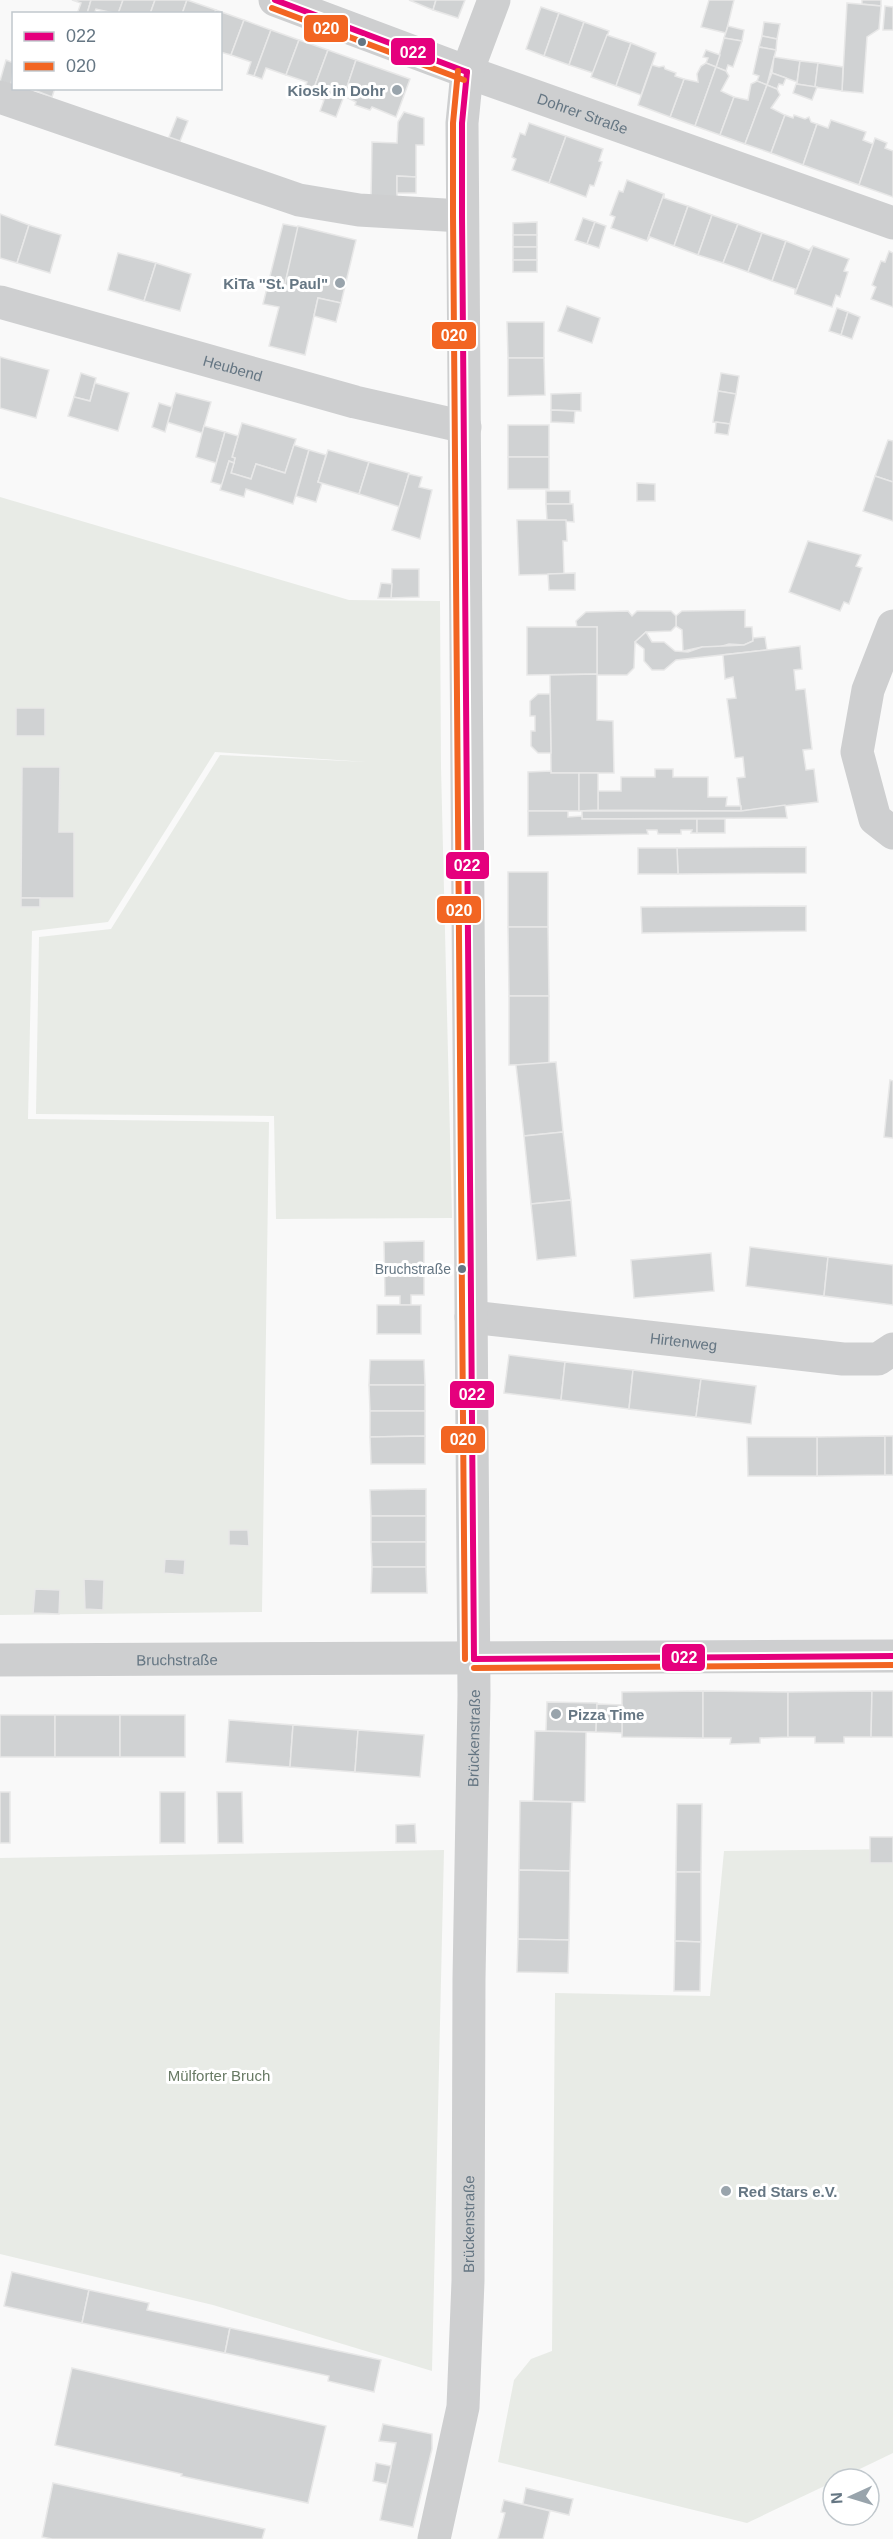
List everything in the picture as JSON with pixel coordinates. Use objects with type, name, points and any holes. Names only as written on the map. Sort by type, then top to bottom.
[{"type":"street","name":"Dohrer Straße","points":[[275,0],[467,72],[893,223]]},
{"type":"street","name":"Brückenstraße","points":[[434,2539],[463,2407],[468,2281],[474,1659],[462,123],[467,72],[494,0]]},
{"type":"street","points":[[0,97],[298,200],[359,210],[462,216]]},
{"type":"street","name":"Heubend","points":[[0,302],[355,402],[465,427]]},
{"type":"street","points":[[893,626],[868,690],[857,752],[875,819],[893,833]]},
{"type":"street","name":"Hirtenweg","points":[[471,1317],[843,1359],[878,1359],[893,1349]]},
{"type":"street","name":"Bruchstraße","points":[[0,1660],[893,1656]]},
{"type":"green space","points":[[0,497],[349,600],[440,601],[441,767],[452,1218],[276,1219],[274,1116],[36,1114],[39,937],[111,929],[220,755],[367,762],[215,752],[108,922],[32,931],[28,1119],[269,1122],[262,1612],[0,1615]]},
{"type":"green space","points":[[893,1849],[893,2453],[864,2467],[821,2467],[821,2488],[747,2523],[498,2462],[514,2380],[531,2359],[552,2351],[555,1993],[710,1996],[724,1851]]},
{"type":"green space","name":"Mülforter Bruch","points":[[444,1850],[432,2371],[213,2305],[0,2254],[0,1858]]},
{"type":"building","points":[[72,0],[91,0],[88,12],[78,12],[81,3]]},
{"type":"building","points":[[91,0],[123,0],[119,12],[96,9],[95,12],[88,12]]},
{"type":"building","points":[[123,0],[155,0],[151,12],[119,12]]},
{"type":"building","points":[[155,0],[187,0],[183,12],[151,12]]},
{"type":"building","points":[[187,0],[216,10],[215,12],[183,12]]},
{"type":"building","points":[[409,0],[436,0],[433,10]]},
{"type":"building","points":[[436,0],[465,0],[458,18],[433,10]]},
{"type":"building","points":[[709,0],[734,0],[726,33],[701,27]]},
{"type":"building","points":[[862,0],[881,0],[881,6],[862,4]]},
{"type":"building","points":[[847,3],[881,6],[879,29],[867,37],[863,93],[842,91]]},
{"type":"building","points":[[885,6],[893,7],[893,30],[883,30]]},
{"type":"building","points":[[541,7],[559,13],[544,56],[526,49]]},
{"type":"building","points":[[222,12],[244,20],[231,55],[222,53]]},
{"type":"building","points":[[559,13],[584,22],[569,65],[544,56]]},
{"type":"building","points":[[244,20],[271,30],[254,76],[247,74],[251,62],[231,55]]},
{"type":"building","points":[[584,22],[609,31],[593,73],[569,65]]},
{"type":"building","points":[[764,22],[780,24],[777,39],[762,36]]},
{"type":"building","points":[[728,26],[744,30],[742,41],[724,38]]},
{"type":"building","points":[[271,30],[299,40],[286,75],[266,68],[262,79],[254,76]]},
{"type":"building","points":[[607,35],[631,43],[616,86],[591,77]]},
{"type":"building","points":[[762,36],[777,39],[776,50],[759,47]]},
{"type":"building","points":[[724,38],[742,41],[733,67],[728,65],[726,71],[716,67]]},
{"type":"building","points":[[299,40],[328,50],[311,96],[303,93],[307,82],[286,75]]},
{"type":"building","points":[[631,43],[656,53],[641,95],[616,86]]},
{"type":"building","points":[[759,47],[776,50],[767,85],[757,81],[759,76],[753,74]]},
{"type":"building","points":[[328,50],[356,60],[344,96],[323,88],[319,98],[311,96]]},
{"type":"building","points":[[706,50],[720,55],[716,67],[706,63],[708,58],[703,57]]},
{"type":"building","points":[[774,57],[800,61],[797,82],[772,73]]},
{"type":"building","points":[[6,60],[12,62],[11,85],[0,81]]},
{"type":"building","points":[[356,60],[410,79],[396,117],[372,107],[370,110],[355,105],[356,102],[344,96]]},
{"type":"building","points":[[800,61],[818,63],[815,87],[797,84]]},
{"type":"building","points":[[706,63],[716,67],[695,126],[670,117],[684,79],[698,82],[697,74],[701,66]]},
{"type":"building","points":[[818,63],[843,67],[842,91],[815,87]]},
{"type":"building","points":[[652,65],[664,66],[665,69],[676,73],[675,76],[684,79],[670,117],[638,105]]},
{"type":"building","points":[[716,67],[726,71],[729,76],[721,91],[734,97],[720,135],[695,126]]},
{"type":"building","points":[[772,73],[786,78],[783,85],[779,84],[777,89],[767,85]]},
{"type":"building","points":[[757,81],[767,85],[745,144],[720,135],[734,97],[748,100],[751,84]]},
{"type":"building","points":[[796,84],[817,87],[812,100],[793,93]]},
{"type":"building","points":[[767,85],[777,89],[780,95],[771,108],[785,115],[771,153],[745,144]]},
{"type":"building","points":[[323,88],[344,96],[336,117],[320,111],[324,100],[319,98]]},
{"type":"building","points":[[34,90],[54,90],[52,97]]},
{"type":"building","points":[[404,112],[424,118],[424,145],[416,145],[416,177],[397,176],[397,201],[371,199],[372,142],[397,143],[398,122]]},
{"type":"building","points":[[785,115],[805,119],[809,117],[811,122],[817,124],[803,165],[771,153]]},
{"type":"building","points":[[177,117],[188,121],[180,141],[169,137]]},
{"type":"building","points":[[831,120],[866,132],[863,140],[873,144],[859,185],[803,165],[817,124],[828,128]]},
{"type":"building","points":[[529,123],[566,136],[549,183],[512,170],[516,159],[512,157],[520,133],[525,135]]},
{"type":"building","points":[[566,136],[603,149],[599,161],[602,162],[594,186],[590,185],[586,197],[549,183]]},
{"type":"building","points":[[875,138],[887,143],[885,148],[893,151],[893,197],[859,185]]},
{"type":"building","points":[[397,176],[416,177],[416,193],[397,193]]},
{"type":"building","points":[[627,180],[664,194],[647,241],[611,228],[615,217],[610,215],[619,191],[623,192]]},
{"type":"building","points":[[664,194],[664,198],[688,206],[674,246],[650,237],[647,241]]},
{"type":"building","points":[[688,206],[712,215],[698,255],[674,246]]},
{"type":"building","points":[[0,214],[29,225],[17,263],[0,258]]},
{"type":"building","points":[[712,215],[738,224],[723,263],[698,255]]},
{"type":"building","points":[[583,218],[595,222],[587,244],[575,240]]},
{"type":"building","points":[[537,222],[537,235],[513,235],[513,223]]},
{"type":"building","points":[[595,222],[606,226],[599,248],[587,244]]},
{"type":"building","points":[[283,224],[299,227],[284,288],[268,284]]},
{"type":"building","points":[[738,224],[762,233],[748,272],[723,263]]},
{"type":"building","points":[[29,225],[61,235],[50,273],[17,263]]},
{"type":"building","points":[[298,226],[356,240],[341,303],[318,298],[305,355],[269,346],[279,307],[263,304],[268,284],[284,288]]},
{"type":"building","points":[[762,233],[786,241],[772,281],[748,272]]},
{"type":"building","points":[[513,235],[537,235],[537,247],[513,247]]},
{"type":"building","points":[[786,241],[809,250],[813,246],[795,294],[795,289],[772,281]]},
{"type":"building","points":[[813,246],[849,259],[844,271],[848,272],[840,297],[836,295],[832,307],[795,294]]},
{"type":"building","points":[[513,247],[537,247],[537,260],[513,260]]},
{"type":"building","points":[[889,251],[893,253],[893,307],[871,299],[876,287],[872,285],[881,261],[885,262]]},
{"type":"building","points":[[118,253],[156,263],[144,301],[108,290]]},
{"type":"building","points":[[513,260],[537,260],[537,272],[513,272]]},
{"type":"building","points":[[156,263],[191,274],[180,311],[144,301]]},
{"type":"building","points":[[318,298],[341,303],[336,322],[314,316]]},
{"type":"building","points":[[567,306],[600,318],[592,343],[558,331]]},
{"type":"building","points":[[837,308],[848,312],[841,335],[829,331]]},
{"type":"building","points":[[848,312],[860,317],[852,339],[841,335]]},
{"type":"building","points":[[507,322],[544,322],[544,358],[508,358]]},
{"type":"building","points":[[0,357],[49,370],[36,418],[0,408]]},
{"type":"building","points":[[508,358],[544,358],[545,395],[508,396]]},
{"type":"building","points":[[81,373],[96,378],[90,401],[74,397]]},
{"type":"building","points":[[721,373],[739,376],[736,394],[718,391]]},
{"type":"building","points":[[95,383],[129,393],[118,431],[68,416],[74,397],[90,401]]},
{"type":"building","points":[[718,391],[736,394],[730,424],[713,422]]},
{"type":"building","points":[[176,393],[211,402],[202,433],[167,422]]},
{"type":"building","points":[[581,393],[581,411],[551,410],[551,394]]},
{"type":"building","points":[[159,403],[172,407],[165,432],[152,427]]},
{"type":"building","points":[[551,410],[575,411],[574,423],[551,422]]},
{"type":"building","points":[[716,422],[730,424],[728,435],[715,433]]},
{"type":"building","points":[[242,423],[296,439],[285,473],[256,464],[251,479],[231,473],[235,458],[232,457]]},
{"type":"building","points":[[508,425],[549,425],[549,457],[508,457]]},
{"type":"building","points":[[204,426],[225,432],[216,463],[196,457]]},
{"type":"building","points":[[225,432],[238,436],[232,457],[235,458],[234,463],[229,461],[222,485],[211,482]]},
{"type":"building","points":[[888,440],[893,441],[893,482],[875,476]]},
{"type":"building","points":[[294,445],[309,450],[293,504],[246,489],[244,497],[220,490],[229,461],[234,463],[231,473],[251,479],[256,464],[285,473]]},
{"type":"building","points":[[309,450],[326,455],[318,482],[322,483],[316,502],[296,496]]},
{"type":"building","points":[[328,450],[369,462],[359,494],[318,482]]},
{"type":"building","points":[[508,457],[549,457],[549,489],[508,489]]},
{"type":"building","points":[[369,462],[409,473],[400,507],[359,494]]},
{"type":"building","points":[[409,474],[422,477],[419,487],[432,490],[420,539],[392,530]]},
{"type":"building","points":[[875,476],[893,482],[893,521],[863,511]]},
{"type":"building","points":[[637,483],[655,484],[655,501],[637,501]]},
{"type":"building","points":[[546,491],[570,491],[570,504],[546,504]]},
{"type":"building","points":[[546,504],[573,504],[574,522],[547,520]]},
{"type":"building","points":[[517,520],[566,520],[567,541],[563,541],[564,574],[519,575]]},
{"type":"building","points":[[808,541],[861,555],[856,566],[862,568],[849,604],[844,602],[840,611],[789,592]]},
{"type":"building","points":[[392,569],[419,569],[419,597],[391,598]]},
{"type":"building","points":[[575,573],[575,590],[549,590],[548,574]]},
{"type":"building","points":[[381,583],[392,584],[391,598],[378,598]]},
{"type":"building","points":[[745,610],[745,627],[752,627],[753,641],[744,645],[729,644],[716,648],[702,647],[683,651],[682,630],[676,626],[676,616],[682,611]]},
{"type":"building","points":[[628,611],[632,616],[637,611],[671,611],[676,616],[676,626],[671,631],[646,632],[635,642],[634,668],[627,675],[597,675],[597,627],[577,627],[576,621],[586,612]]},
{"type":"building","points":[[527,627],[597,627],[597,674],[527,675]]},
{"type":"building","points":[[646,632],[652,642],[664,642],[675,651],[688,652],[702,647],[744,645],[753,641],[753,638],[765,637],[767,650],[676,660],[664,670],[652,670],[644,661],[644,649],[635,642]]},
{"type":"building","points":[[800,646],[802,669],[794,670],[796,690],[805,689],[812,749],[803,750],[806,770],[814,769],[818,802],[741,811],[737,778],[745,777],[743,757],[735,758],[727,699],[736,698],[733,677],[725,679],[723,655]]},
{"type":"building","points":[[597,674],[597,720],[613,721],[614,773],[551,773],[550,675]]},
{"type":"building","points":[[538,694],[550,694],[551,753],[538,753],[531,746],[531,731],[535,731],[535,716],[530,716],[530,701]]},
{"type":"building","points":[[16,708],[45,708],[45,736],[16,736]]},
{"type":"building","points":[[22,767],[60,767],[59,832],[74,832],[74,898],[21,898]]},
{"type":"building","points":[[655,769],[673,769],[673,777],[708,777],[708,797],[727,797],[726,806],[741,806],[741,811],[598,810],[598,791],[621,791],[621,777],[655,777]]},
{"type":"building","points":[[551,771],[551,773],[579,773],[579,811],[528,811],[528,772]]},
{"type":"building","points":[[579,773],[598,773],[598,810],[579,811]]},
{"type":"building","points":[[785,805],[787,818],[582,819],[582,811],[741,811]]},
{"type":"building","points":[[528,811],[568,811],[568,817],[582,816],[582,819],[697,819],[697,833],[691,833],[692,830],[681,830],[681,834],[658,834],[657,830],[647,830],[648,834],[528,836]]},
{"type":"building","points":[[697,819],[725,819],[725,833],[697,833]]},
{"type":"building","points":[[806,847],[806,873],[678,874],[677,848]]},
{"type":"building","points":[[638,848],[677,848],[678,874],[638,874]]},
{"type":"building","points":[[508,872],[548,872],[548,927],[508,927]]},
{"type":"building","points":[[21,898],[40,898],[40,907],[21,907]]},
{"type":"building","points":[[806,906],[806,931],[642,933],[641,907]]},
{"type":"building","points":[[508,927],[548,927],[549,996],[509,996]]},
{"type":"building","points":[[509,996],[549,996],[549,1064],[509,1065]]},
{"type":"building","points":[[556,1062],[563,1132],[524,1136],[516,1065]]},
{"type":"building","points":[[890,1080],[893,1081],[893,1138],[884,1137]]},
{"type":"building","points":[[563,1132],[571,1200],[531,1204],[524,1136]]},
{"type":"building","points":[[571,1200],[576,1256],[537,1260],[531,1204]]},
{"type":"building","points":[[424,1241],[424,1295],[411,1295],[411,1305],[400,1305],[400,1296],[385,1296],[384,1242]]},
{"type":"building","points":[[750,1247],[828,1257],[824,1296],[746,1286]]},
{"type":"building","points":[[711,1253],[714,1291],[634,1298],[631,1260]]},
{"type":"building","points":[[828,1257],[893,1265],[893,1305],[824,1296]]},
{"type":"building","points":[[377,1305],[421,1305],[421,1334],[377,1334]]},
{"type":"building","points":[[509,1355],[565,1362],[561,1400],[504,1393]]},
{"type":"building","points":[[370,1360],[424,1360],[425,1385],[369,1385]]},
{"type":"building","points":[[565,1362],[633,1370],[629,1409],[561,1400]]},
{"type":"building","points":[[633,1370],[701,1379],[696,1417],[629,1409]]},
{"type":"building","points":[[701,1379],[756,1386],[751,1424],[696,1417]]},
{"type":"building","points":[[369,1385],[425,1385],[425,1411],[370,1411]]},
{"type":"building","points":[[370,1411],[425,1411],[425,1436],[370,1437]]},
{"type":"building","points":[[425,1436],[425,1464],[371,1464],[370,1437]]},
{"type":"building","points":[[885,1436],[885,1475],[817,1476],[817,1437]]},
{"type":"building","points":[[885,1436],[893,1436],[893,1475],[885,1475]]},
{"type":"building","points":[[747,1437],[817,1437],[817,1476],[748,1476]]},
{"type":"building","points":[[426,1489],[426,1516],[371,1516],[370,1490]]},
{"type":"building","points":[[371,1516],[426,1516],[426,1542],[371,1542]]},
{"type":"building","points":[[229,1530],[248,1530],[249,1546],[229,1545]]},
{"type":"building","points":[[371,1542],[426,1542],[426,1567],[372,1567]]},
{"type":"building","points":[[165,1559],[185,1560],[184,1575],[164,1573]]},
{"type":"building","points":[[372,1567],[426,1567],[427,1593],[371,1593]]},
{"type":"building","points":[[84,1579],[104,1580],[103,1610],[85,1609]]},
{"type":"building","points":[[35,1589],[60,1590],[59,1614],[33,1613]]},
{"type":"building","points":[[703,1691],[703,1738],[622,1737],[622,1692]]},
{"type":"building","points":[[703,1691],[788,1692],[788,1737],[760,1738],[760,1743],[730,1744],[731,1738],[703,1738]]},
{"type":"building","points":[[872,1691],[871,1737],[844,1737],[844,1743],[815,1743],[815,1737],[788,1737],[788,1692]]},
{"type":"building","points":[[872,1691],[893,1691],[893,1737],[871,1737]]},
{"type":"building","points":[[547,1702],[597,1703],[596,1732],[546,1731]]},
{"type":"building","points":[[597,1704],[622,1705],[622,1733],[596,1732]]},
{"type":"building","points":[[0,1715],[55,1715],[55,1757],[0,1757]]},
{"type":"building","points":[[55,1715],[120,1715],[120,1757],[55,1757]]},
{"type":"building","points":[[120,1715],[185,1715],[185,1757],[120,1757]]},
{"type":"building","points":[[229,1720],[293,1725],[290,1767],[226,1762]]},
{"type":"building","points":[[293,1725],[358,1730],[355,1772],[290,1767]]},
{"type":"building","points":[[358,1730],[424,1735],[420,1777],[355,1772]]},
{"type":"building","points":[[535,1731],[586,1732],[585,1802],[533,1801]]},
{"type":"building","points":[[0,1792],[10,1792],[10,1843],[0,1843]]},
{"type":"building","points":[[160,1792],[185,1792],[185,1843],[160,1843]]},
{"type":"building","points":[[217,1792],[242,1792],[243,1843],[218,1843]]},
{"type":"building","points":[[520,1801],[572,1802],[570,1871],[519,1870]]},
{"type":"building","points":[[677,1804],[702,1804],[701,1872],[676,1872]]},
{"type":"building","points":[[415,1824],[416,1843],[396,1843],[396,1825]]},
{"type":"building","points":[[870,1837],[893,1837],[893,1863],[870,1863]]},
{"type":"building","points":[[519,1870],[570,1871],[569,1940],[518,1939]]},
{"type":"building","points":[[676,1872],[701,1872],[701,1942],[675,1941]]},
{"type":"building","points":[[518,1939],[569,1940],[568,1973],[517,1972]]},
{"type":"building","points":[[675,1941],[701,1942],[700,1991],[674,1991]]},
{"type":"building","points":[[12,2272],[89,2290],[82,2323],[4,2306]]},
{"type":"building","points":[[89,2290],[149,2303],[147,2310],[230,2328],[225,2353],[82,2323]]},
{"type":"building","points":[[230,2328],[381,2360],[374,2392],[328,2381],[329,2376],[225,2353]]},
{"type":"building","points":[[72,2368],[326,2426],[308,2503],[181,2476],[182,2474],[55,2445]]},
{"type":"building","points":[[383,2424],[432,2434],[432,2449],[413,2527],[380,2520],[396,2443],[379,2441]]},
{"type":"building","points":[[376,2463],[391,2466],[387,2484],[373,2481]]},
{"type":"building","points":[[53,2483],[265,2529],[262,2539],[52,2539],[42,2537]]},
{"type":"building","points":[[526,2488],[573,2499],[569,2515],[523,2504]]},
{"type":"building","points":[[504,2500],[550,2511],[543,2539],[498,2539],[505,2513],[501,2512]]},
{"type":"transit line","name":"022","points":[[275,0],[467,72]]},
{"type":"transit line","name":"020","points":[[272,8],[464,80]]},
{"type":"transit line","name":"020","points":[[458,71],[453,123],[453,216],[465,1659]]},
{"type":"transit line","name":"022","points":[[467,72],[462,123],[462,216],[474,1659]]},
{"type":"transit line","name":"022","points":[[474,1659],[893,1656]]},
{"type":"transit line","name":"020","points":[[474,1668],[893,1665]]},
{"type":"place","name":"Kiosk in Dohr","points":[[397,90]]},
{"type":"place","name":"KiTa \"St. Paul\"","points":[[340,283]]},
{"type":"place","name":"Bruchstraße","points":[[462,1269]]},
{"type":"place","name":"Pizza Time","points":[[556,1714]]},
{"type":"place","name":"Red Stars e.V.","points":[[726,2191]]}]
